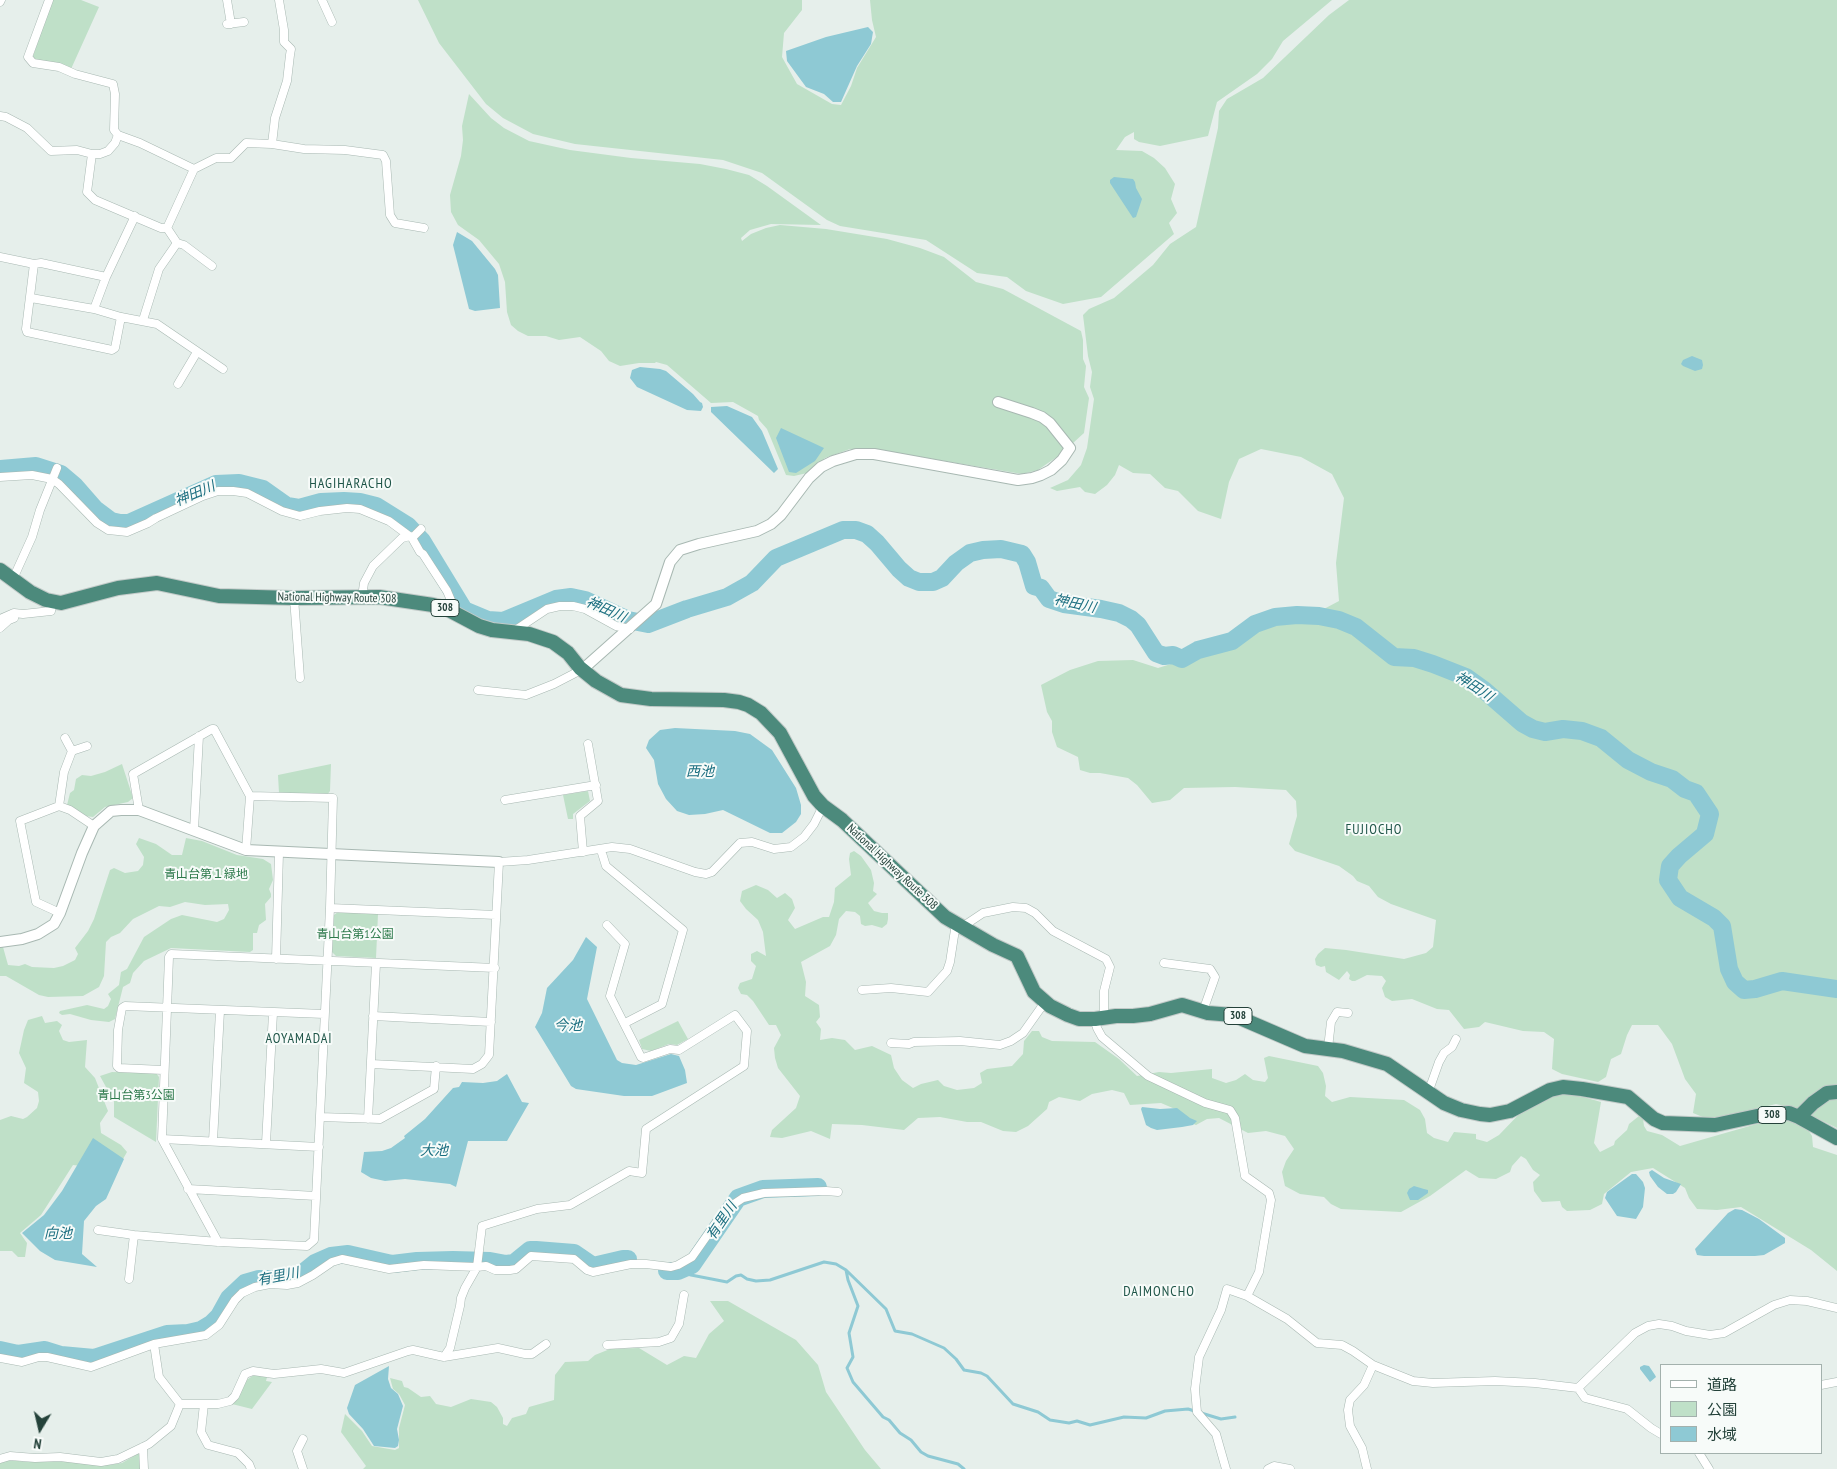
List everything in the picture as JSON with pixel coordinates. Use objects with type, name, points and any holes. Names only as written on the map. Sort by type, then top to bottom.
[{"type":"highway","points":[[0,570],[30,592],[52,602]]},
{"type":"highway","name":"National Highway Route 308","points":[[52,602],[61,603],[118,588],[157,583],[219,596],[395,599],[445,608],[479,626],[542,637],[553,642],[568,654],[596,682],[621,696],[652,699],[724,700],[739,702],[761,713],[780,733],[814,796],[823,806],[842,820],[946,917],[999,949],[1017,956],[1034,992],[1058,1012],[1068,1016],[1079,1019],[1100,1019],[1150,1014],[1182,1005],[1203,1011],[1238,1016],[1305,1046],[1328,1048],[1387,1064],[1444,1103],[1461,1110],[1490,1115],[1510,1111],[1550,1090],[1563,1088],[1582,1089],[1628,1097],[1654,1119],[1663,1123],[1715,1125],[1789,1113],[1837,1138]]},
{"type":"highway","name":"308","points":[[1799,1117],[1813,1103],[1827,1094],[1837,1092]]},
{"type":"street","points":[[48,0],[28,57],[33,63],[59,67],[75,74],[113,84],[115,94],[114,130],[118,136],[140,143],[194,169]]},
{"type":"street","points":[[228,0],[229,24],[244,22]]},
{"type":"street","points":[[272,144],[275,118],[287,81],[291,49],[284,42],[279,0]]},
{"type":"street","points":[[322,0],[332,22]]},
{"type":"street","points":[[0,116],[6,116],[27,128],[51,151],[77,150],[100,154],[108,151],[118,136]]},
{"type":"street","points":[[167,228],[194,169],[216,158],[231,158],[246,143],[272,144],[304,149],[345,150],[383,155],[386,160],[390,215],[396,223],[424,228]]},
{"type":"street","points":[[92,154],[87,192],[95,200],[160,228],[167,228]]},
{"type":"street","points":[[94,309],[106,278],[135,216]]},
{"type":"street","points":[[167,228],[177,243],[184,245],[212,266]]},
{"type":"street","points":[[143,320],[159,269],[177,243]]},
{"type":"street","points":[[0,257],[34,264],[41,263],[106,278]]},
{"type":"street","points":[[34,264],[27,332],[112,350],[115,348],[121,317]]},
{"type":"street","points":[[31,298],[94,309],[121,317],[157,324],[223,369]]},
{"type":"street","points":[[178,384],[197,352]]},
{"type":"street","points":[[478,690],[526,695],[554,684],[583,669],[656,604],[670,562],[680,550],[757,531],[771,524],[782,515],[809,478],[821,467],[833,461],[856,454],[874,454],[1018,480],[1041,475],[1051,470],[1062,460],[1070,448],[1050,423],[1042,417],[998,402]]},
{"type":"street","points":[[13,579],[34,531],[52,478],[58,468]]},
{"type":"street","points":[[0,477],[32,475],[52,478],[97,523],[108,530],[127,532],[203,496],[218,491],[234,490],[247,493],[282,511],[300,516],[320,511],[347,508],[360,509],[388,521],[411,537],[447,591],[457,614]]},
{"type":"street","points":[[362,597],[364,583],[373,566],[402,538],[411,537],[421,529]]},
{"type":"street","points":[[294,598],[300,678]]},
{"type":"street","points":[[0,619],[14,613],[51,611],[52,602]]},
{"type":"street","points":[[514,631],[547,609],[573,606],[585,609],[616,626],[630,629]]},
{"type":"street","points":[[0,628],[9,620],[23,614]]},
{"type":"street","points":[[139,810],[133,774],[199,736],[214,730],[250,796],[246,850]]},
{"type":"street","points":[[194,830],[199,736]]},
{"type":"street","points":[[59,806],[64,772],[72,751],[65,738]]},
{"type":"street","points":[[583,852],[580,816],[598,801],[588,744]]},
{"type":"street","points":[[72,751],[87,746]]},
{"type":"street","points":[[505,800],[596,785]]},
{"type":"street","points":[[98,1230],[218,1242],[307,1246],[314,1240],[330,908],[333,798],[250,796]]},
{"type":"street","points":[[60,914],[36,902],[20,821],[59,806],[70,810],[94,826]]},
{"type":"street","points":[[0,942],[22,939],[38,934],[54,924],[60,914],[94,826],[112,811],[139,810],[246,850],[499,862],[528,860],[612,847],[630,848],[695,872],[706,874],[712,872],[740,843],[752,842],[774,849],[791,847],[809,831],[823,806]]},
{"type":"street","points":[[602,850],[606,866],[683,930],[662,1004],[625,1023]]},
{"type":"street","points":[[276,959],[280,853]]},
{"type":"street","points":[[371,1064],[473,1068],[482,1064],[489,1055],[499,862]]},
{"type":"street","points":[[330,908],[496,915]]},
{"type":"street","points":[[862,990],[890,988],[928,992],[947,971],[959,925],[983,913],[1013,908],[1026,908],[1035,913],[1053,931],[1106,959],[1110,967],[1097,1028],[1102,1037],[1148,1076],[1205,1103],[1230,1110],[1235,1118],[1238,1129],[1245,1176],[1269,1194],[1271,1200],[1259,1272],[1247,1296]]},
{"type":"street","points":[[444,1357],[450,1348],[461,1298],[477,1268],[482,1226],[536,1209],[570,1204],[629,1172],[642,1173],[646,1129],[744,1066],[747,1031],[735,1015],[679,1050],[670,1049],[641,1057],[610,996],[625,944],[608,925]]},
{"type":"street","points":[[218,1242],[162,1139],[163,1070],[169,957],[171,954],[495,968]]},
{"type":"street","points":[[1164,963],[1210,969],[1215,977],[1203,1011]]},
{"type":"street","points":[[368,1119],[376,964]]},
{"type":"street","points":[[891,1043],[909,1044],[914,1042],[960,1041],[1000,1044],[1019,1037],[1045,1002]]},
{"type":"street","points":[[163,1070],[119,1068],[117,1066],[118,1030],[122,1008],[125,1006],[324,1014]]},
{"type":"street","points":[[213,1141],[220,1011]]},
{"type":"street","points":[[1328,1048],[1331,1022],[1337,1012],[1348,1012]]},
{"type":"street","points":[[266,1143],[273,1013]]},
{"type":"street","points":[[373,1016],[491,1022]]},
{"type":"street","points":[[1428,1093],[1439,1062],[1444,1053],[1452,1047],[1456,1039]]},
{"type":"street","points":[[320,1117],[380,1119],[434,1089],[436,1066]]},
{"type":"street","points":[[162,1139],[319,1147]]},
{"type":"street","points":[[188,1189],[316,1196]]},
{"type":"street","points":[[0,1358],[22,1362],[46,1357],[91,1367],[154,1344],[206,1335],[219,1326],[235,1300],[246,1291],[270,1284],[287,1285],[298,1283],[332,1262],[342,1259],[389,1269],[424,1265],[477,1268],[486,1266],[495,1270],[510,1270],[516,1269],[531,1256],[574,1259],[587,1270],[593,1272],[639,1263],[678,1265],[692,1257],[726,1210],[743,1198],[764,1193],[838,1192]]},
{"type":"street","points":[[129,1279],[134,1235]]},
{"type":"street","points":[[1226,1469],[1216,1434],[1197,1412],[1195,1389],[1199,1357],[1220,1310],[1227,1289],[1247,1296],[1287,1319],[1317,1343],[1342,1345],[1373,1365],[1413,1380],[1433,1383],[1535,1383],[1578,1388],[1585,1398],[1626,1409],[1660,1433]]},
{"type":"street","points":[[607,1346],[659,1342],[671,1338],[679,1324],[684,1296]]},
{"type":"street","points":[[1578,1388],[1635,1333],[1648,1326],[1660,1324],[1710,1335],[1724,1333],[1774,1305],[1790,1300],[1807,1301],[1837,1308]]},
{"type":"street","points":[[154,1344],[159,1377],[180,1404]]},
{"type":"street","points":[[180,1404],[218,1404],[230,1401],[235,1396],[245,1374],[253,1371],[274,1374],[321,1369],[344,1373],[402,1352],[413,1350],[444,1357],[498,1348],[532,1354],[546,1344]]},
{"type":"street","points":[[1367,1469],[1362,1448],[1350,1426],[1348,1410],[1350,1400],[1364,1385],[1373,1365]]},
{"type":"street","points":[[1822,1386],[1837,1382]]},
{"type":"street","points":[[0,1459],[10,1456],[60,1457],[101,1462],[118,1459],[143,1447],[171,1426],[180,1404]]},
{"type":"street","points":[[204,1404],[201,1432],[208,1445],[238,1453],[249,1464],[251,1469]]},
{"type":"street","points":[[303,1439],[297,1451],[303,1469]]},
{"type":"street","points":[[143,1447],[144,1469]]},
{"type":"street","points":[[1700,1454],[1709,1469]]},
{"type":"street","points":[[1268,1469],[1274,1466],[1290,1469]]},
{"type":"green space","points":[[52,0],[81,0],[99,7],[71,69],[62,65],[35,60],[33,56]]},
{"type":"green space","points":[[418,0],[802,0],[802,10],[784,33],[782,57],[797,84],[832,104],[841,105],[851,86],[857,68],[876,37],[870,0],[1332,0],[1283,41],[1272,59],[1257,74],[1217,102],[1208,136],[1160,146],[1139,142],[1134,139],[1134,132],[1125,137],[1116,150],[1142,151],[1154,158],[1165,168],[1175,184],[1171,199],[1177,213],[1169,223],[1174,234],[1101,297],[1063,304],[1026,291],[1007,277],[977,273],[926,240],[840,226],[827,220],[762,173],[723,160],[575,144],[533,134],[503,118],[486,104],[439,43]]},
{"type":"green space","points":[[1349,0],[1837,0],[1837,1128],[1798,1109],[1776,1104],[1710,1120],[1693,1113],[1696,1094],[1685,1079],[1672,1044],[1658,1025],[1632,1025],[1621,1054],[1611,1059],[1606,1077],[1598,1082],[1562,1074],[1552,1069],[1554,1039],[1544,1032],[1523,1031],[1485,1022],[1479,1027],[1464,1029],[1449,1010],[1437,1009],[1412,999],[1392,1001],[1385,997],[1382,988],[1386,981],[1382,976],[1367,975],[1352,981],[1349,979],[1350,975],[1347,971],[1339,980],[1326,972],[1325,966],[1316,965],[1315,959],[1325,948],[1404,959],[1426,953],[1433,947],[1436,920],[1391,904],[1378,897],[1369,886],[1357,881],[1339,866],[1295,851],[1289,844],[1297,816],[1296,801],[1286,790],[1235,787],[1184,788],[1170,800],[1152,803],[1137,785],[1128,778],[1080,770],[1078,757],[1057,747],[1052,732],[1052,721],[1047,712],[1041,685],[1070,670],[1098,661],[1133,660],[1158,668],[1239,643],[1258,629],[1282,618],[1305,619],[1339,601],[1336,563],[1344,498],[1332,474],[1301,457],[1261,449],[1239,459],[1229,482],[1221,519],[1198,511],[1178,491],[1165,488],[1150,474],[1133,473],[1119,465],[1115,475],[1107,485],[1095,494],[1085,492],[1080,487],[1057,491],[1050,488],[1068,480],[1081,465],[1087,448],[1094,399],[1090,387],[1092,372],[1083,315],[1089,309],[1114,298],[1153,265],[1170,244],[1196,227],[1218,128],[1219,111],[1227,99],[1263,78],[1329,15]]},
{"type":"green space","points":[[469,94],[491,118],[504,128],[529,141],[570,150],[700,164],[749,175],[821,225],[771,224],[750,230],[741,238],[742,241],[751,234],[780,225],[826,229],[887,239],[944,257],[976,282],[1003,289],[1081,331],[1083,359],[1086,366],[1084,387],[1089,398],[1084,433],[1061,454],[1038,470],[1022,474],[874,449],[850,449],[825,458],[807,473],[794,476],[786,475],[767,429],[758,416],[733,402],[711,403],[667,365],[656,362],[620,366],[609,361],[601,351],[580,337],[559,340],[546,336],[528,336],[518,331],[511,325],[507,312],[505,282],[499,264],[479,240],[458,225],[451,212],[450,195],[461,156],[462,126]]},
{"type":"green space","points":[[122,764],[133,798],[128,802],[105,807],[93,817],[85,816],[67,805],[70,793],[74,790],[76,779],[82,775],[91,776],[105,772]]},
{"type":"green space","points":[[331,764],[330,791],[327,795],[279,793],[278,775]]},
{"type":"green space","points":[[588,791],[590,801],[573,814],[573,819],[568,819],[563,795]]},
{"type":"green space","name":"青山台第１緑地","points":[[139,838],[156,844],[172,855],[182,855],[186,838],[202,841],[237,855],[263,859],[271,864],[273,880],[269,889],[271,897],[265,904],[266,920],[259,925],[257,933],[253,933],[253,950],[250,952],[171,948],[144,961],[133,973],[130,983],[123,987],[115,1019],[109,1022],[59,1013],[60,1011],[87,1005],[104,1009],[108,1006],[111,999],[108,994],[119,985],[121,972],[127,969],[144,937],[171,919],[182,915],[217,922],[224,919],[229,910],[228,904],[205,905],[185,902],[170,907],[159,906],[133,919],[120,933],[111,937],[106,942],[104,976],[99,987],[83,996],[48,997],[39,995],[6,976],[0,976],[0,948],[3,947],[8,965],[19,966],[25,964],[32,967],[54,968],[75,960],[78,954],[75,948],[88,931],[94,919],[110,870],[114,868],[125,873],[138,871],[143,865],[144,857],[136,844]]},
{"type":"green space","points":[[854,851],[861,856],[871,870],[874,883],[873,891],[877,894],[868,903],[874,911],[888,913],[887,924],[882,928],[872,925],[865,926],[861,924],[860,916],[855,912],[846,911],[839,919],[836,935],[830,946],[801,962],[806,982],[805,996],[819,1005],[820,1017],[816,1022],[821,1029],[820,1040],[832,1038],[845,1040],[855,1050],[872,1046],[891,1055],[894,1068],[902,1080],[913,1088],[938,1080],[944,1086],[957,1090],[974,1088],[982,1083],[980,1073],[987,1069],[1012,1066],[1023,1054],[1024,1041],[1032,1031],[1039,1031],[1042,1037],[1052,1041],[1095,1042],[1119,1059],[1137,1076],[1159,1072],[1171,1073],[1212,1069],[1212,1078],[1226,1083],[1236,1080],[1245,1074],[1253,1080],[1265,1082],[1268,1078],[1264,1058],[1269,1056],[1318,1066],[1323,1073],[1326,1086],[1325,1096],[1332,1102],[1350,1097],[1404,1100],[1420,1110],[1425,1119],[1427,1133],[1434,1138],[1448,1142],[1454,1132],[1476,1134],[1476,1139],[1487,1142],[1499,1135],[1524,1109],[1548,1094],[1573,1094],[1601,1102],[1594,1143],[1600,1152],[1614,1145],[1615,1141],[1627,1130],[1629,1124],[1639,1116],[1643,1119],[1647,1131],[1662,1135],[1680,1146],[1774,1119],[1793,1119],[1807,1128],[1812,1136],[1813,1147],[1837,1155],[1837,1271],[1811,1250],[1741,1207],[1717,1210],[1697,1209],[1685,1188],[1653,1168],[1631,1172],[1604,1194],[1602,1204],[1590,1210],[1567,1211],[1562,1207],[1560,1201],[1542,1202],[1534,1191],[1533,1182],[1540,1175],[1521,1156],[1512,1166],[1510,1172],[1496,1179],[1479,1178],[1466,1170],[1430,1196],[1401,1212],[1341,1209],[1331,1204],[1324,1197],[1300,1194],[1285,1186],[1282,1172],[1286,1161],[1294,1149],[1285,1136],[1266,1131],[1248,1133],[1219,1118],[1207,1119],[1196,1125],[1177,1117],[1175,1109],[1161,1103],[1130,1105],[1124,1093],[1112,1090],[1092,1094],[1080,1101],[1059,1097],[1049,1102],[1047,1109],[1028,1126],[1016,1132],[1003,1131],[981,1122],[967,1122],[940,1117],[918,1118],[904,1130],[832,1124],[830,1139],[811,1131],[782,1138],[770,1137],[772,1130],[796,1108],[800,1096],[778,1068],[774,1048],[781,1035],[776,1025],[769,1025],[753,1001],[747,995],[741,994],[738,988],[740,983],[752,979],[756,966],[751,961],[751,954],[757,951],[766,956],[763,932],[758,920],[740,901],[742,891],[756,885],[768,890],[777,898],[785,893],[792,899],[795,908],[788,920],[795,929],[823,917],[829,917],[834,902],[835,888],[851,875],[849,859],[850,853]]},
{"type":"green space","name":"青山台第1公園","points":[[338,912],[378,914],[376,958],[336,956],[332,952],[334,915]]},
{"type":"green space","points":[[42,1016],[45,1023],[57,1021],[62,1025],[59,1031],[63,1040],[69,1042],[87,1040],[85,1067],[95,1078],[108,1111],[100,1123],[101,1133],[121,1145],[127,1152],[123,1159],[81,1166],[73,1165],[41,1215],[20,1233],[27,1243],[25,1257],[18,1257],[12,1251],[0,1251],[0,1120],[11,1116],[23,1119],[37,1108],[39,1101],[38,1092],[24,1083],[26,1068],[19,1053],[28,1020]]},
{"type":"green space","points":[[678,1021],[688,1039],[677,1045],[669,1044],[651,1051],[642,1049],[639,1040]]},
{"type":"green space","name":"青山台第3公園","points":[[112,1072],[156,1073],[159,1077],[156,1142],[114,1117],[114,1092],[106,1087],[100,1076]]},
{"type":"green space","points":[[710,1301],[728,1301],[796,1340],[818,1365],[826,1392],[865,1450],[881,1469],[363,1469],[366,1466],[341,1432],[345,1414],[362,1431],[372,1446],[395,1450],[399,1448],[399,1428],[405,1405],[399,1394],[393,1389],[390,1378],[402,1381],[404,1387],[421,1397],[430,1396],[436,1404],[451,1407],[471,1399],[491,1402],[497,1407],[503,1418],[503,1424],[507,1426],[512,1418],[526,1414],[529,1407],[554,1400],[555,1375],[565,1362],[588,1361],[595,1355],[610,1349],[639,1348],[667,1365],[684,1356],[696,1358],[709,1334],[724,1321]]},
{"type":"green space","points":[[254,1375],[267,1377],[266,1381],[272,1382],[252,1409],[232,1404],[238,1399],[245,1381]]},
{"type":"green space","points":[[139,1453],[141,1456],[141,1469],[0,1469],[0,1463],[7,1460],[29,1462],[64,1460],[109,1465],[122,1463]]},
{"type":"water","points":[[868,27],[873,32],[871,44],[857,66],[841,102],[833,102],[824,94],[806,87],[787,61],[786,51],[826,37]]},
{"type":"water","points":[[1114,177],[1133,179],[1135,182],[1142,199],[1136,217],[1133,218],[1110,183],[1110,180]]},
{"type":"water","points":[[457,232],[472,241],[495,269],[498,275],[500,308],[475,311],[469,309],[453,245]]},
{"type":"water","points":[[1692,356],[1702,360],[1702,369],[1695,371],[1681,364],[1683,360]]},
{"type":"water","points":[[640,367],[666,371],[702,403],[701,411],[687,410],[637,387],[630,378],[632,370]]},
{"type":"water","points":[[727,406],[752,417],[762,431],[778,469],[774,473],[711,412],[711,407]]},
{"type":"water","points":[[781,428],[824,448],[815,461],[796,473],[789,472],[776,438]]},
{"type":"water","name":"西池","points":[[675,728],[735,731],[750,734],[772,750],[796,788],[801,805],[801,814],[796,822],[782,833],[770,833],[723,810],[689,815],[677,811],[666,799],[658,784],[654,760],[646,748],[649,740],[660,730]]},
{"type":"water","name":"今池","points":[[586,937],[597,947],[587,999],[617,1060],[622,1063],[636,1065],[671,1054],[679,1056],[685,1070],[687,1083],[652,1096],[624,1096],[576,1089],[571,1086],[535,1027],[542,1013],[547,988],[573,960]]},
{"type":"water","name":"大池","points":[[507,1074],[522,1102],[529,1103],[507,1141],[468,1141],[456,1187],[450,1184],[405,1179],[385,1181],[371,1178],[361,1172],[364,1152],[382,1151],[391,1148],[405,1138],[404,1136],[425,1119],[453,1088],[459,1087],[462,1082],[483,1083],[497,1081]]},
{"type":"water","points":[[1142,1107],[1177,1108],[1197,1121],[1193,1125],[1157,1130],[1146,1125]]},
{"type":"water","name":"向池","points":[[93,1138],[124,1159],[106,1199],[96,1206],[84,1221],[82,1254],[97,1267],[55,1260],[40,1251],[22,1233],[44,1215],[62,1191]]},
{"type":"water","points":[[1652,1170],[1664,1178],[1681,1184],[1676,1192],[1667,1194],[1658,1187],[1650,1176],[1649,1172]]},
{"type":"water","points":[[1632,1174],[1636,1174],[1643,1182],[1645,1188],[1643,1207],[1636,1219],[1617,1216],[1605,1198],[1607,1192]]},
{"type":"water","points":[[1414,1186],[1428,1190],[1428,1193],[1418,1200],[1410,1200],[1407,1193]]},
{"type":"water","points":[[1735,1209],[1742,1210],[1759,1219],[1785,1238],[1785,1243],[1764,1255],[1697,1255],[1695,1249],[1728,1213]]},
{"type":"water","points":[[1644,1365],[1649,1366],[1656,1377],[1650,1382],[1640,1369]]},
{"type":"water","points":[[389,1366],[388,1379],[391,1388],[398,1394],[403,1406],[397,1429],[398,1446],[395,1448],[374,1446],[363,1429],[349,1414],[347,1408],[355,1385]]},
{"type":"waterway","name":"神田川","points":[[0,469],[36,466],[61,474],[74,485],[95,509],[111,521],[120,523],[129,523],[216,484],[239,483],[263,489],[287,506],[299,508],[321,502],[344,501],[376,506],[408,526],[422,541],[464,610],[488,620],[503,621],[556,599],[571,597],[585,600],[628,620],[648,624],[687,609],[727,597],[752,583],[776,558],[843,530],[856,530],[867,534],[899,569],[909,578],[919,582],[933,582],[942,578],[956,563],[970,553],[1001,549],[1022,554],[1027,562],[1034,586],[1041,588],[1049,599],[1064,604],[1119,613],[1138,625],[1156,653],[1164,656],[1173,655],[1182,659],[1198,650],[1232,641],[1255,624],[1275,617],[1319,616],[1339,620],[1356,627],[1394,657],[1414,658],[1466,677],[1522,723],[1533,729],[1545,732],[1563,729],[1582,731],[1601,738],[1628,760],[1651,772],[1672,779],[1685,789],[1696,793],[1710,814],[1705,834],[1670,866],[1668,880],[1680,898],[1714,918],[1722,926],[1729,969],[1735,982],[1744,990],[1755,989],[1782,981],[1837,989]]},
{"type":"waterway","name":"有里川","points":[[667,1271],[678,1271],[692,1265],[738,1198],[763,1189],[818,1187]]},
{"type":"waterway","name":"有里川","points":[[0,1350],[18,1354],[45,1350],[61,1355],[94,1358],[167,1334],[201,1330],[219,1316],[229,1298],[245,1283],[259,1279],[284,1279],[299,1276],[315,1263],[331,1256],[348,1254],[392,1264],[453,1260],[490,1261],[506,1264],[514,1263],[530,1250],[536,1250],[574,1253],[593,1266],[628,1259]]},
{"type":"waterway","points":[[678,1271],[727,1282],[741,1275],[756,1281],[770,1280],[824,1262],[836,1264],[846,1270],[886,1309],[895,1331],[912,1334],[944,1348],[964,1370],[987,1376],[1013,1404],[1038,1412],[1050,1420],[1069,1423],[1077,1421],[1090,1425],[1124,1417],[1146,1418],[1165,1411],[1188,1409],[1221,1419],[1235,1417]]},
{"type":"waterway","points":[[846,1270],[858,1306],[849,1333],[853,1357],[847,1368],[853,1382],[883,1417],[889,1420],[900,1433],[911,1440],[921,1452],[928,1456],[958,1464],[964,1469]]},
{"type":"district","name":"HAGIHARACHO","points":[[351,484]]},
{"type":"district","name":"FUJIOCHO","points":[[1374,830]]},
{"type":"district","name":"AOYAMADAI","points":[[299,1039]]},
{"type":"district","name":"DAIMONCHO","points":[[1159,1292]]}]
